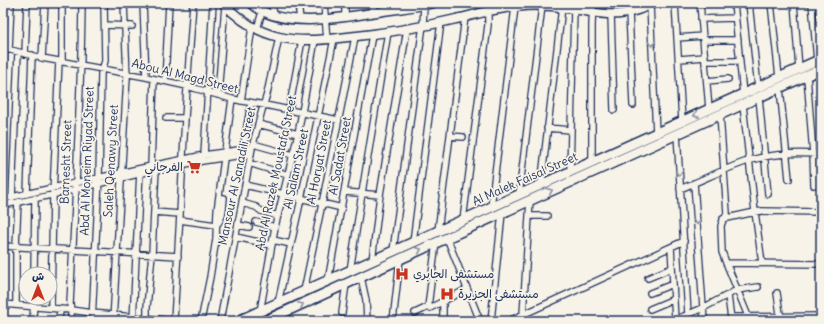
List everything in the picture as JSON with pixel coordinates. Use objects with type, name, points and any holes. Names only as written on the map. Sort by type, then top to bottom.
[{"type":"main road","name":"Al Malek Faisal Street","points":[[243,320],[819,60]]},
{"type":"main road","name":"Al Malek Faisal Street","points":[[265,321],[436,242],[821,69]]},
{"type":"main road","points":[[614,152],[614,156],[620,160]]},
{"type":"main road","points":[[596,160],[604,159],[606,161],[605,166]]},
{"type":"street","points":[[4,85],[5,49],[11,3]]},
{"type":"street","points":[[25,54],[27,3]]},
{"type":"street","points":[[42,58],[45,3]]},
{"type":"street","points":[[51,308],[53,191],[62,3]]},
{"type":"street","name":"Barnesht Street","points":[[71,321],[70,304],[81,65],[82,3]]},
{"type":"street","name":"Abd Al Moneim Riyad Street","points":[[92,321],[99,181],[101,73],[105,61],[104,3]]},
{"type":"street","name":"Saleh Qenawy Street","points":[[113,321],[112,314],[122,176],[127,73],[124,3]]},
{"type":"street","points":[[143,3],[146,77]]},
{"type":"street","points":[[165,81],[169,3]]},
{"type":"street","points":[[3,304],[112,314],[134,319],[174,321],[193,3]]},
{"type":"street","points":[[204,155],[213,3]]},
{"type":"street","points":[[251,3],[262,12],[274,16],[300,20],[326,20],[434,3]]},
{"type":"street","points":[[272,3],[274,16]]},
{"type":"street","points":[[298,3],[300,20]]},
{"type":"street","name":"Al Salam Street","points":[[278,303],[318,116],[330,39],[324,3]]},
{"type":"street","points":[[345,3],[345,17]]},
{"type":"street","points":[[373,3],[373,13]]},
{"type":"street","points":[[593,3],[596,160]]},
{"type":"street","points":[[675,3],[682,121]]},
{"type":"street","points":[[700,3],[709,109]]},
{"type":"street","points":[[734,3],[743,94]]},
{"type":"street","points":[[749,3],[758,87]]},
{"type":"street","points":[[771,3],[779,77]]},
{"type":"street","points":[[794,3],[799,68]]},
{"type":"street","points":[[819,60],[812,3],[821,6]]},
{"type":"street","points":[[224,4],[238,17],[255,28],[279,37],[315,40],[372,35],[423,26],[465,17],[488,7],[557,6],[592,13],[611,14],[629,12],[652,4],[656,133]]},
{"type":"street","points":[[218,95],[224,4]]},
{"type":"street","points":[[393,251],[423,26],[424,5]]},
{"type":"street","points":[[519,195],[542,6]]},
{"type":"street","points":[[541,185],[557,6]]},
{"type":"street","points":[[463,220],[488,25],[488,7]]},
{"type":"street","points":[[491,207],[515,7]]},
{"type":"street","points":[[570,172],[574,9]]},
{"type":"street","points":[[241,101],[255,28],[262,12]]},
{"type":"street","points":[[629,12],[633,105]]},
{"type":"street","points":[[611,14],[614,110]]},
{"type":"street","points":[[438,231],[465,17]]},
{"type":"street","points":[[701,19],[735,18]]},
{"type":"street","points":[[414,242],[441,22]]},
{"type":"street","points":[[105,26],[132,26]]},
{"type":"street","points":[[372,261],[380,195],[407,29]]},
{"type":"street","points":[[350,271],[388,32]]},
{"type":"street","name":"Al Sadat Street","points":[[328,281],[372,35]]},
{"type":"street","name":"Mansour Al Sanadili Street","points":[[220,321],[252,149],[267,94],[279,37]]},
{"type":"street","name":"Al Horyat Street","points":[[304,292],[354,37]]},
{"type":"street","points":[[677,38],[738,40]]},
{"type":"street","points":[[289,110],[302,40]]},
{"type":"street","name":"Abd Al Razek Moustafa Street","points":[[260,312],[275,227],[298,134],[315,40]]},
{"type":"street","name":"Abou Al Magd Street","points":[[5,49],[42,58],[165,81],[232,100],[338,120]]},
{"type":"street","points":[[12,198],[18,52]]},
{"type":"street","points":[[27,194],[32,55]]},
{"type":"street","points":[[679,59],[740,61]]},
{"type":"street","points":[[807,76],[814,185]]},
{"type":"street","points":[[147,320],[154,212],[154,79]]},
{"type":"street","points":[[707,81],[728,79]]},
{"type":"street","points":[[780,88],[789,179]]},
{"type":"street","points":[[759,97],[768,194]]},
{"type":"street","points":[[201,321],[216,239],[216,225],[232,100]]},
{"type":"street","points":[[243,149],[251,103]]},
{"type":"street","points":[[743,105],[762,263]]},
{"type":"street","points":[[720,115],[727,213],[721,226],[722,252],[749,319]]},
{"type":"street","points":[[166,118],[185,118]]},
{"type":"street","points":[[258,124],[298,134]]},
{"type":"street","points":[[547,128],[571,130]]},
{"type":"street","points":[[677,134],[688,314]]},
{"type":"street","points":[[450,136],[463,137]]},
{"type":"street","points":[[183,162],[204,155],[225,155],[243,149],[293,155]]},
{"type":"street","points":[[3,199],[53,191],[122,176],[154,167],[252,149]]},
{"type":"street","points":[[680,189],[750,161],[765,157],[787,154],[821,155]]},
{"type":"street","points":[[249,164],[288,175]]},
{"type":"street","points":[[134,319],[140,171]]},
{"type":"street","points":[[694,183],[704,321]]},
{"type":"street","points":[[245,185],[342,208]]},
{"type":"street","points":[[3,205],[35,198],[53,191]]},
{"type":"street","points":[[345,192],[380,195]]},
{"type":"street","points":[[34,266],[35,198]]},
{"type":"street","points":[[216,225],[220,220],[224,198]]},
{"type":"street","points":[[520,321],[523,314],[530,200]]},
{"type":"street","points":[[16,305],[18,202]]},
{"type":"street","points":[[242,203],[278,216]]},
{"type":"street","points":[[154,212],[216,225]]},
{"type":"street","points":[[723,219],[755,212],[821,212]]},
{"type":"street","points":[[491,321],[502,213]]},
{"type":"street","points":[[529,216],[547,216]]},
{"type":"street","points":[[256,222],[275,227]]},
{"type":"street","points":[[238,225],[249,228]]},
{"type":"street","points":[[236,237],[272,243],[291,244]]},
{"type":"street","points":[[447,238],[480,321]]},
{"type":"street","points":[[509,321],[684,241]]},
{"type":"street","points":[[428,307],[436,242]]},
{"type":"street","points":[[3,246],[178,256]]},
{"type":"street","points":[[671,247],[676,320],[728,296],[737,290],[758,287]]},
{"type":"street","points":[[393,321],[400,259]]},
{"type":"street","points":[[726,263],[821,264]]},
{"type":"street","points":[[648,278],[672,268]]},
{"type":"street","points":[[361,277],[366,300],[368,321]]},
{"type":"street","points":[[342,313],[346,284]]},
{"type":"street","points":[[650,293],[673,284]]},
{"type":"street","points":[[415,313],[428,307],[430,308],[467,289]]},
{"type":"street","points":[[777,292],[780,319]]},
{"type":"street","points":[[728,296],[731,319],[802,319],[821,316]]},
{"type":"street","points":[[650,309],[674,299]]},
{"type":"street","points":[[443,301],[443,321]]},
{"type":"street","points":[[33,307],[33,321]]},
{"type":"street","points":[[59,321],[60,309]]},
{"type":"place","name":"الفرجاني","points":[[194,167]]},
{"type":"place","name":"مستشفى الجابري","points":[[402,274]]},
{"type":"place","name":"مستشفى الجزيرة","points":[[447,294]]}]
